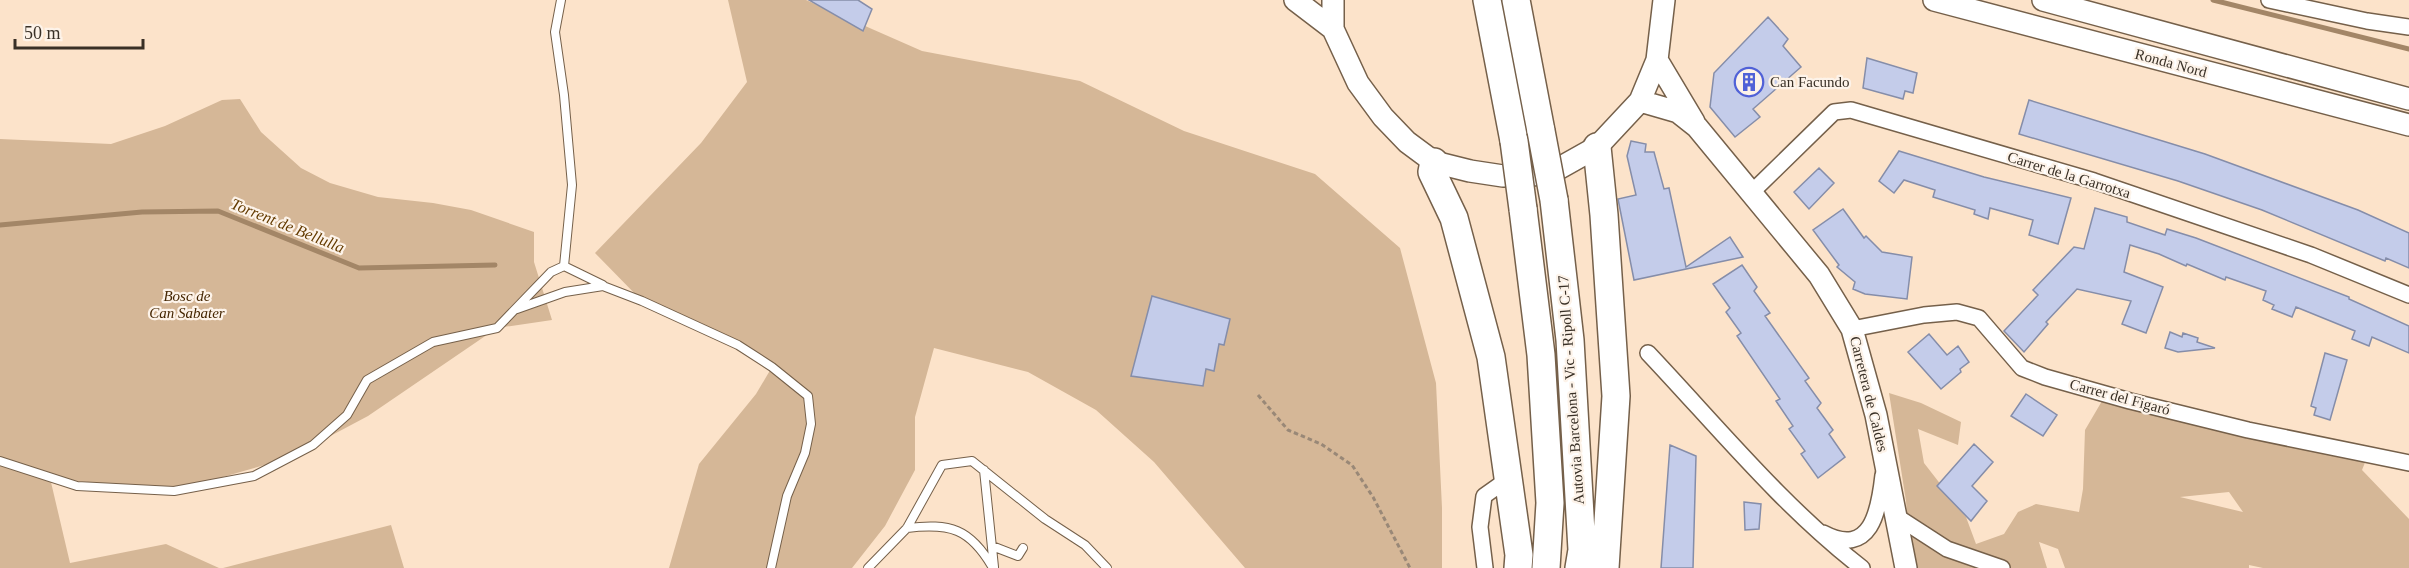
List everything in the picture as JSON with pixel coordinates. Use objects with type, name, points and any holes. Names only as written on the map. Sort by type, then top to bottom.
[{"type":"highway","name":"Autovia Barcelona - Vic - Ripoll C-17","points":[[1487,0],[1514,141],[1541,355],[1551,503],[1546,568]]},
{"type":"highway","name":"Autovia Barcelona - Vic - Ripoll C-17","points":[[1516,0],[1554,200],[1570,340],[1582,550],[1579,568]]},
{"type":"highway","points":[[1597,147],[1609,274],[1616,396],[1605,568]]},
{"type":"highway","points":[[1434,162],[1432,172],[1454,218],[1491,357],[1519,555],[1518,568]]},
{"type":"main road","points":[[1295,0],[1332,29],[1358,83],[1383,117],[1407,142],[1434,162],[1503,176],[1533,176],[1556,170],[1597,147],[1640,101],[1657,60],[1664,0]]},
{"type":"main road","points":[[1332,29],[1333,0]]},
{"type":"main road","name":"Ronda Nord","points":[[1934,0],[2409,125]]},
{"type":"main road","name":"Ronda Nord","points":[[2043,0],[2409,99]]},
{"type":"main road","points":[[1657,60],[1697,127]]},
{"type":"main road","points":[[1640,101],[1678,112],[1697,127]]},
{"type":"main road","name":"Carretera de Caldes","points":[[1697,127],[1819,275],[1852,329],[1876,415],[1905,567]]},
{"type":"street","points":[[2268,0],[2367,21],[2409,27]]},
{"type":"street","name":"Carrer de la Garrotxa","points":[[1750,194],[1834,112],[1851,110],[2094,181],[2311,255],[2409,295]]},
{"type":"street","name":"Carrer del Figaró","points":[[1852,329],[1924,315],[1957,312],[1979,318],[2022,368],[2045,377],[2216,422],[2409,463]]},
{"type":"street","points":[[1648,352],[1815,529],[1862,568]]},
{"type":"street","points":[[1815,529],[1836,540],[1856,538],[1872,527],[1880,506],[1885,461]]},
{"type":"street","points":[[1485,568],[1480,527],[1484,496],[1508,479]]},
{"type":"street","points":[[1896,516],[1947,549],[2002,568]]},
{"type":"lane","points":[[561,0],[555,32],[564,95],[572,185],[564,266]]},
{"type":"lane","points":[[564,266],[603,286],[642,301],[738,345],[772,367],[808,396],[812,424],[805,453],[787,496],[771,568]]},
{"type":"lane","points":[[0,461],[77,486],[174,490],[254,476],[313,445],[347,416],[367,380],[433,342],[497,328],[551,272],[564,266]]},
{"type":"lane","points":[[514,310],[564,292],[603,286]]},
{"type":"lane","points":[[868,568],[907,528],[942,465],[972,461],[1045,519],[1085,545],[1107,568]]},
{"type":"lane","points":[[984,470],[994,568]]},
{"type":"lane","points":[[907,528],[946,526],[966,535],[983,551],[994,568]]},
{"type":"lane","points":[[992,546],[1018,556],[1023,548]]},
{"type":"lane","points":[[879,568],[883,554]]},
{"type":"path","points":[[1258,395],[1288,430],[1321,444],[1352,465],[1410,568]]},
{"type":"green space","points":[[728,0],[806,0],[922,51],[1080,81],[1184,131],[1315,174],[1400,248],[1436,383],[1442,508],[1442,568],[1245,568],[1154,462],[1096,410],[1028,372],[934,348],[915,417],[915,470],[885,526],[852,568],[669,568],[699,464],[756,394],[772,367],[642,301],[595,253],[701,143],[747,82]]},
{"type":"green space","name":"Bosc de Can Sabater","points":[[240,99],[261,132],[301,168],[330,183],[378,197],[471,210],[534,232],[534,262],[552,320],[497,328],[368,416],[289,458],[174,491],[50,478],[70,563],[166,544],[219,568],[0,568],[0,139],[111,144],[165,126],[222,100]]},
{"type":"green space","points":[[1889,393],[1921,403],[1961,422],[1958,445],[1918,429],[1924,463],[1966,517],[1976,544],[2004,534],[2018,512],[2036,504],[2079,512],[2083,489],[2085,430],[2102,401],[2358,444],[2366,460],[2362,470],[2409,519],[2409,568],[2263,568],[2249,565],[2249,568],[2065,568],[2058,549],[2039,542],[2047,568],[1916,568],[1910,554],[1906,501]],"holes":[[[2229,492],[2243,512],[2180,497]]]},
{"type":"green space","points":[[391,525],[404,568],[223,568]]},
{"type":"building","points":[[809,0],[858,0],[872,9],[863,31]]},
{"type":"building","name":"Can Facundo","points":[[1768,17],[1788,39],[1783,46],[1801,67],[1753,109],[1760,117],[1735,137],[1710,107],[1714,73]]},
{"type":"building","points":[[1867,58],[1917,73],[1913,93],[1905,91],[1903,99],[1863,88]]},
{"type":"building","points":[[2029,100],[2205,154],[2358,210],[2409,233],[2409,268],[2386,258],[2385,261],[2262,210],[2178,181],[2019,134]]},
{"type":"building","points":[[1631,141],[1646,144],[1645,152],[1654,152],[1664,189],[1669,188],[1686,267],[1730,237],[1743,257],[1634,280],[1618,199],[1636,195],[1627,156]]},
{"type":"building","points":[[1899,151],[1984,177],[2071,198],[2058,244],[2029,235],[2033,220],[1990,208],[1988,219],[1974,214],[1975,210],[1933,197],[1935,190],[1904,180],[1894,193],[1879,181]]},
{"type":"building","points":[[1819,168],[1834,183],[1809,209],[1794,192]]},
{"type":"building","points":[[2095,208],[2127,217],[2127,222],[2165,235],[2167,229],[2196,238],[2349,297],[2349,299],[2409,326],[2409,353],[2372,337],[2369,346],[2352,339],[2355,331],[2296,307],[2292,317],[2272,309],[2274,305],[2263,300],[2266,291],[2226,277],[2225,280],[2187,264],[2186,266],[2130,245],[2124,272],[2163,287],[2146,333],[2122,324],[2131,301],[2077,289],[2046,322],[2048,324],[2024,352],[2004,331],[2038,295],[2033,290],[2074,247],[2084,249]]},
{"type":"building","points":[[1843,209],[1864,238],[1866,236],[1882,252],[1912,257],[1907,299],[1865,294],[1853,289],[1855,282],[1837,267],[1839,265],[1813,230]]},
{"type":"building","points":[[1742,265],[1757,287],[1754,291],[1770,313],[1765,316],[1809,378],[1805,381],[1821,403],[1817,408],[1833,430],[1829,434],[1845,457],[1818,478],[1801,454],[1805,451],[1789,429],[1793,426],[1776,401],[1780,399],[1737,336],[1741,333],[1726,312],[1730,308],[1713,284]]},
{"type":"building","points":[[1152,296],[1230,319],[1224,345],[1219,344],[1214,371],[1206,369],[1203,386],[1131,376]]},
{"type":"building","points":[[2170,332],[2182,337],[2183,333],[2198,338],[2197,342],[2215,348],[2178,352],[2165,348]]},
{"type":"building","points":[[1929,334],[1947,355],[1958,346],[1969,362],[1941,389],[1908,352]]},
{"type":"building","points":[[2325,353],[2347,360],[2330,420],[2314,415],[2316,408],[2311,406]]},
{"type":"building","points":[[2026,394],[2057,415],[2043,436],[2011,416]]},
{"type":"building","points":[[1974,444],[1993,462],[1972,486],[1987,501],[1971,521],[1937,486]]},
{"type":"building","points":[[1670,445],[1696,456],[1693,568],[1661,568]]},
{"type":"building","points":[[1744,502],[1761,504],[1759,529],[1745,530]]},
{"type":"waterway","points":[[2213,0],[2409,49]]},
{"type":"waterway","name":"Torrent de Bellulla","points":[[0,225],[142,212],[218,211],[359,268],[495,265]]},
{"type":"place","name":"Can Facundo","points":[[1749,82]]}]
